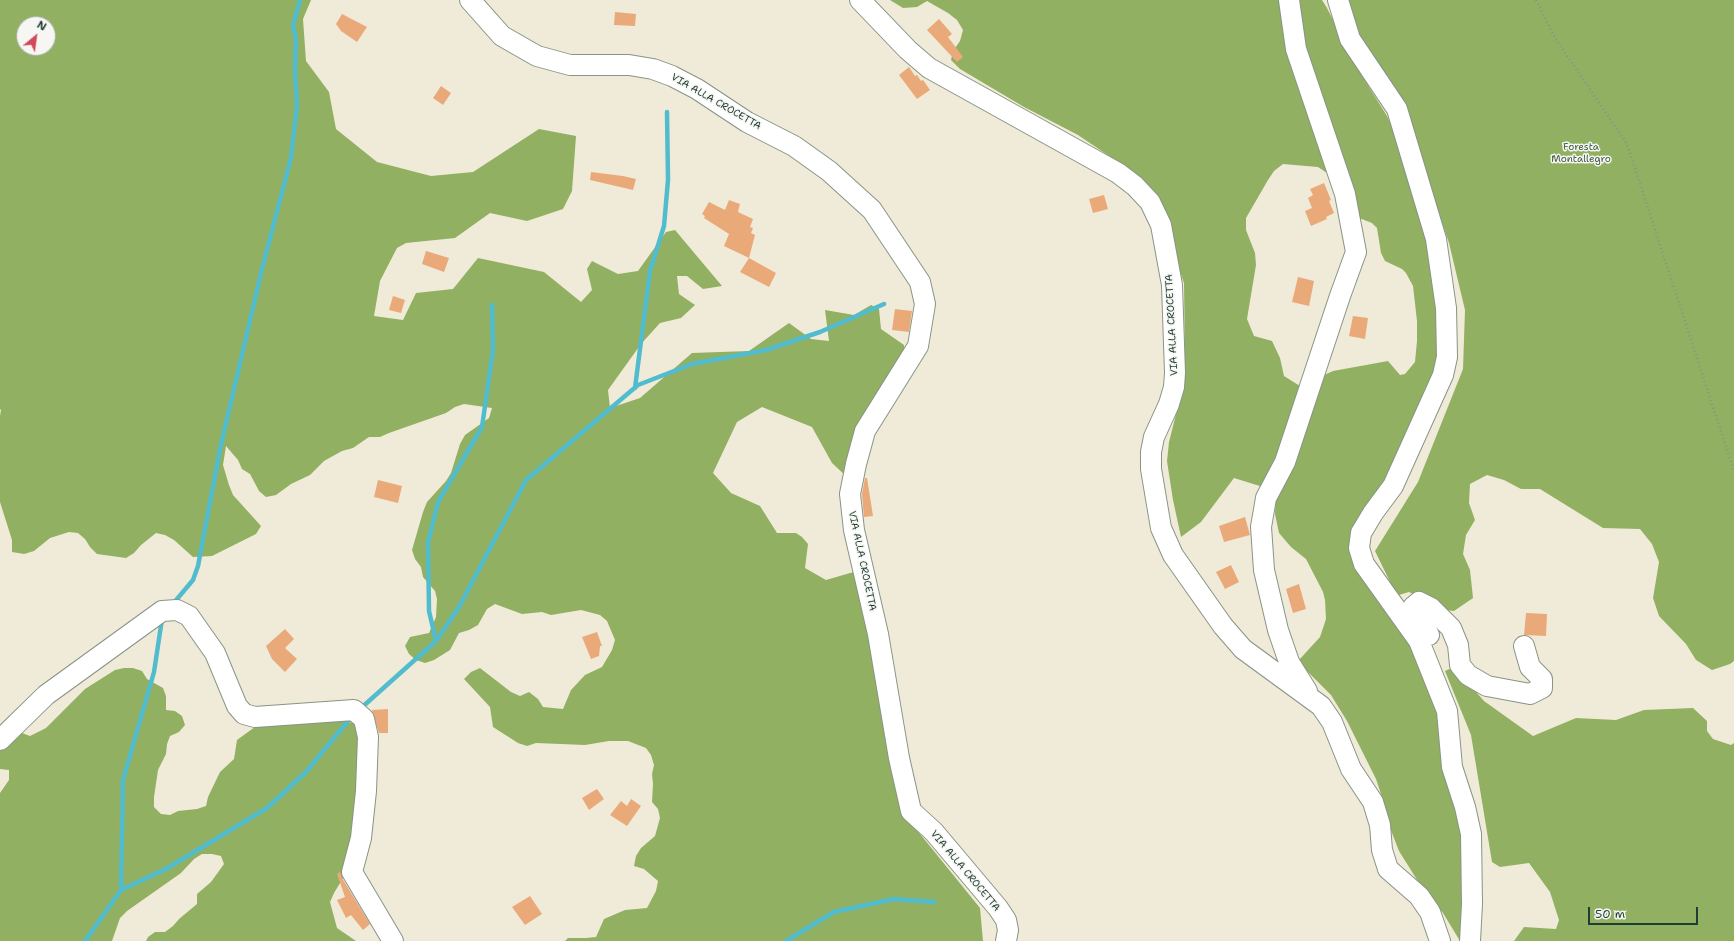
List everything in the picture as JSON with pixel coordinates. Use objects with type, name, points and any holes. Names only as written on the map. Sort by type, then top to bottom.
[{"type":"street","name":"VIA ALLA CROCETTA","points":[[470,0],[502,36],[537,56],[570,65],[629,65],[653,69],[672,76],[697,89],[747,122],[794,146],[829,171],[872,210],[920,282],[925,304],[918,346],[865,431],[856,464],[850,494],[854,530],[878,634],[899,758],[911,812],[934,832],[998,908],[1006,920],[1008,930],[1006,941]]},
{"type":"street","name":"VIA ALLA CROCETTA","points":[[860,0],[908,50],[929,68],[1118,173],[1135,186],[1150,202],[1161,225],[1172,285],[1174,387],[1169,404],[1154,437],[1151,452],[1151,469],[1161,528],[1173,555],[1223,626],[1243,649],[1322,706],[1332,722],[1351,769],[1373,802],[1380,825],[1382,850],[1388,869],[1419,896],[1430,912],[1440,941]]},
{"type":"street","points":[[1289,0],[1296,49],[1344,194],[1356,252],[1285,462],[1266,498],[1261,527],[1264,570],[1278,630],[1289,662],[1310,696]]},
{"type":"street","points":[[1338,0],[1350,39],[1396,109],[1436,239],[1443,285],[1446,308],[1447,357],[1443,375],[1394,486],[1373,513],[1361,533],[1358,548],[1364,564],[1419,641],[1447,710],[1452,767],[1465,807],[1471,834],[1472,904],[1470,941]]},
{"type":"street","points":[[1432,671],[1439,658],[1433,640],[1421,623],[1413,607],[1418,602],[1431,608],[1451,628],[1458,645],[1460,665],[1468,675],[1487,686],[1530,694],[1542,688],[1542,679],[1530,667],[1524,646]]},
{"type":"street","points":[[0,740],[46,694],[162,611],[177,610],[189,616],[215,652],[237,706],[244,714],[254,717],[354,710],[364,719],[368,737],[366,791],[361,838],[352,872],[393,941]]},
{"type":"path","points":[[1536,0],[1555,38],[1627,144],[1734,470]]},
{"type":"green space","points":[[0,0],[311,0],[303,19],[306,61],[329,92],[336,129],[377,162],[431,176],[473,172],[539,129],[576,136],[572,191],[563,209],[527,221],[490,213],[455,238],[406,243],[397,248],[380,281],[374,316],[403,320],[416,293],[453,289],[478,258],[544,272],[581,302],[592,290],[587,269],[592,261],[618,274],[638,271],[666,232],[675,230],[722,286],[703,289],[687,276],[677,276],[679,294],[695,305],[681,318],[660,323],[641,344],[608,390],[610,408],[640,398],[692,353],[749,351],[789,323],[811,339],[829,341],[825,310],[854,315],[871,305],[879,309],[881,329],[904,345],[905,354],[848,478],[832,463],[812,427],[762,407],[737,422],[713,473],[731,493],[760,506],[777,533],[796,533],[802,537],[808,544],[805,568],[826,580],[857,571],[912,824],[980,908],[983,941],[565,941],[568,938],[596,937],[604,919],[625,910],[647,908],[656,891],[658,881],[644,869],[634,866],[636,856],[641,848],[655,836],[660,818],[658,809],[652,802],[652,774],[654,765],[651,755],[646,748],[628,741],[609,741],[585,745],[536,743],[527,746],[518,743],[493,727],[490,707],[464,679],[471,672],[480,668],[511,692],[520,696],[529,692],[538,699],[543,707],[563,709],[571,690],[585,675],[602,667],[612,650],[615,640],[607,621],[600,615],[581,610],[551,615],[542,612],[522,614],[495,604],[487,609],[478,625],[459,633],[450,650],[434,660],[425,663],[416,660],[409,654],[405,646],[410,637],[429,633],[436,617],[437,599],[435,591],[423,577],[421,567],[415,559],[412,550],[423,512],[427,502],[446,481],[451,473],[460,444],[465,435],[489,418],[492,408],[464,404],[455,407],[446,413],[380,437],[369,437],[353,448],[342,451],[324,461],[310,475],[291,484],[276,495],[266,497],[259,491],[250,474],[242,469],[238,460],[226,446],[223,465],[229,485],[233,495],[261,526],[256,534],[212,556],[193,557],[174,540],[165,535],[156,533],[141,545],[134,553],[126,558],[97,554],[78,533],[69,532],[50,538],[34,551],[24,554],[12,552],[12,540],[0,502]]},
{"type":"green space","points":[[890,0],[1322,0],[1327,8],[1357,68],[1387,116],[1410,170],[1432,248],[1441,362],[1390,477],[1351,539],[1414,651],[1439,718],[1446,778],[1463,844],[1462,941],[1460,941],[1443,913],[1419,883],[1399,851],[1385,815],[1382,797],[1376,779],[1347,721],[1331,695],[1305,669],[1299,660],[1320,637],[1326,619],[1325,600],[1323,592],[1306,559],[1291,547],[1279,533],[1275,514],[1276,491],[1234,478],[1201,522],[1181,537],[1167,461],[1169,442],[1184,383],[1184,283],[1175,257],[1124,166],[1078,135],[1024,107],[960,69],[951,60],[953,51],[960,41],[963,30],[957,20],[948,13],[927,1],[917,7],[903,8]],"holes":[[[1283,164],[1318,167],[1327,173],[1354,216],[1372,223],[1377,228],[1381,253],[1385,261],[1402,269],[1413,286],[1417,321],[1417,341],[1415,362],[1405,374],[1400,375],[1388,361],[1333,371],[1300,386],[1284,376],[1280,358],[1272,341],[1254,336],[1247,319],[1256,265],[1255,253],[1246,230],[1246,218],[1274,171]]]},
{"type":"green space","name":"Foresta Montallegro","points":[[1347,0],[1734,0],[1734,661],[1730,664],[1712,670],[1696,660],[1686,644],[1659,616],[1653,598],[1659,562],[1652,544],[1640,529],[1603,528],[1540,489],[1521,489],[1504,480],[1487,475],[1470,484],[1469,503],[1475,520],[1466,535],[1463,554],[1470,570],[1473,598],[1454,611],[1445,610],[1409,592],[1399,595],[1393,588],[1375,551],[1418,482],[1463,369],[1465,310],[1449,243],[1404,108],[1357,31]]},
{"type":"green space","points":[[1454,667],[1484,701],[1533,736],[1576,718],[1616,720],[1644,710],[1693,708],[1707,721],[1707,731],[1713,739],[1731,745],[1734,743],[1734,941],[1514,941],[1524,927],[1556,929],[1559,920],[1550,892],[1529,863],[1500,867],[1492,862],[1471,735],[1445,671]]},
{"type":"green space","points":[[133,668],[142,671],[147,679],[163,688],[166,696],[166,710],[175,711],[182,716],[185,725],[179,732],[170,736],[166,754],[158,770],[154,807],[161,814],[170,815],[178,811],[197,809],[206,806],[208,797],[220,772],[234,759],[237,740],[259,724],[345,721],[353,723],[360,730],[362,775],[348,870],[330,902],[337,928],[356,941],[146,941],[148,937],[155,932],[165,932],[197,904],[197,894],[211,882],[224,864],[221,856],[202,854],[194,859],[181,873],[127,911],[120,918],[112,941],[0,941],[0,793],[9,780],[9,770],[0,769],[0,749],[22,733],[30,736],[46,728],[85,689],[115,670]]},
{"type":"building","points":[[615,12],[636,14],[635,26],[614,25]]},
{"type":"building","points":[[342,14],[367,27],[357,42],[341,31],[336,24]]},
{"type":"building","points":[[939,19],[952,34],[948,37],[963,57],[957,62],[927,30]]},
{"type":"building","points":[[909,67],[915,76],[917,75],[921,81],[923,80],[930,90],[917,99],[899,75]]},
{"type":"building","points":[[441,86],[451,93],[443,105],[433,98]]},
{"type":"building","points":[[591,172],[636,179],[633,190],[590,180]]},
{"type":"building","points":[[1324,183],[1331,200],[1329,201],[1334,213],[1326,217],[1327,219],[1311,226],[1305,211],[1312,208],[1308,198],[1313,195],[1310,189]]},
{"type":"building","points":[[1104,195],[1108,209],[1093,213],[1089,199]]},
{"type":"building","points":[[729,200],[740,204],[738,212],[753,219],[750,227],[753,228],[751,233],[755,235],[749,258],[724,246],[729,234],[704,218],[705,216],[702,214],[709,202],[725,210]]},
{"type":"building","points":[[426,251],[449,258],[444,272],[422,264]]},
{"type":"building","points":[[749,258],[776,273],[769,287],[740,272]]},
{"type":"building","points":[[1298,277],[1314,281],[1309,306],[1292,302]]},
{"type":"building","points":[[393,296],[405,300],[401,313],[389,310]]},
{"type":"building","points":[[895,309],[912,311],[909,332],[892,330]]},
{"type":"building","points":[[1353,316],[1368,318],[1365,339],[1349,336]]},
{"type":"building","points":[[865,478],[867,478],[873,516],[864,517],[862,494]]},
{"type":"building","points":[[378,480],[402,486],[398,503],[374,497]]},
{"type":"building","points":[[1245,517],[1250,535],[1224,542],[1219,526]]},
{"type":"building","points":[[1231,565],[1239,582],[1225,589],[1216,572]]},
{"type":"building","points":[[1299,584],[1306,609],[1293,613],[1286,589]]},
{"type":"building","points":[[1526,613],[1547,614],[1546,636],[1524,635]]},
{"type":"building","points":[[285,629],[294,639],[285,648],[297,659],[285,672],[272,659],[266,646]]},
{"type":"building","points":[[597,632],[602,646],[600,646],[599,656],[591,659],[582,637]]},
{"type":"building","points":[[388,709],[388,733],[379,733],[372,710]]},
{"type":"building","points":[[597,789],[604,799],[589,810],[582,798]]},
{"type":"building","points":[[631,799],[641,806],[627,826],[610,815],[621,801],[627,806]]},
{"type":"building","points":[[340,872],[342,878],[370,924],[363,930],[351,915],[346,918],[337,900],[345,897],[337,874]]},
{"type":"building","points":[[530,896],[542,914],[525,925],[512,907]]},
{"type":"waterway","points":[[172,605],[193,580],[198,566],[220,449],[262,269],[291,158],[297,105],[295,69],[296,39],[293,26],[300,0]]},
{"type":"waterway","points":[[635,388],[650,271],[664,226],[668,180],[667,112]]},
{"type":"waterway","points":[[360,709],[436,641],[459,607],[526,480],[638,385],[692,364],[766,350],[820,332],[884,304]]},
{"type":"waterway","points":[[436,641],[429,611],[428,543],[438,502],[482,427],[493,350],[492,305]]},
{"type":"waterway","points":[[121,890],[123,780],[154,672],[162,619]]},
{"type":"waterway","points":[[85,941],[121,890],[166,869],[267,808],[306,772],[352,716]]},
{"type":"waterway","points":[[786,941],[834,912],[894,899],[934,902]]}]
